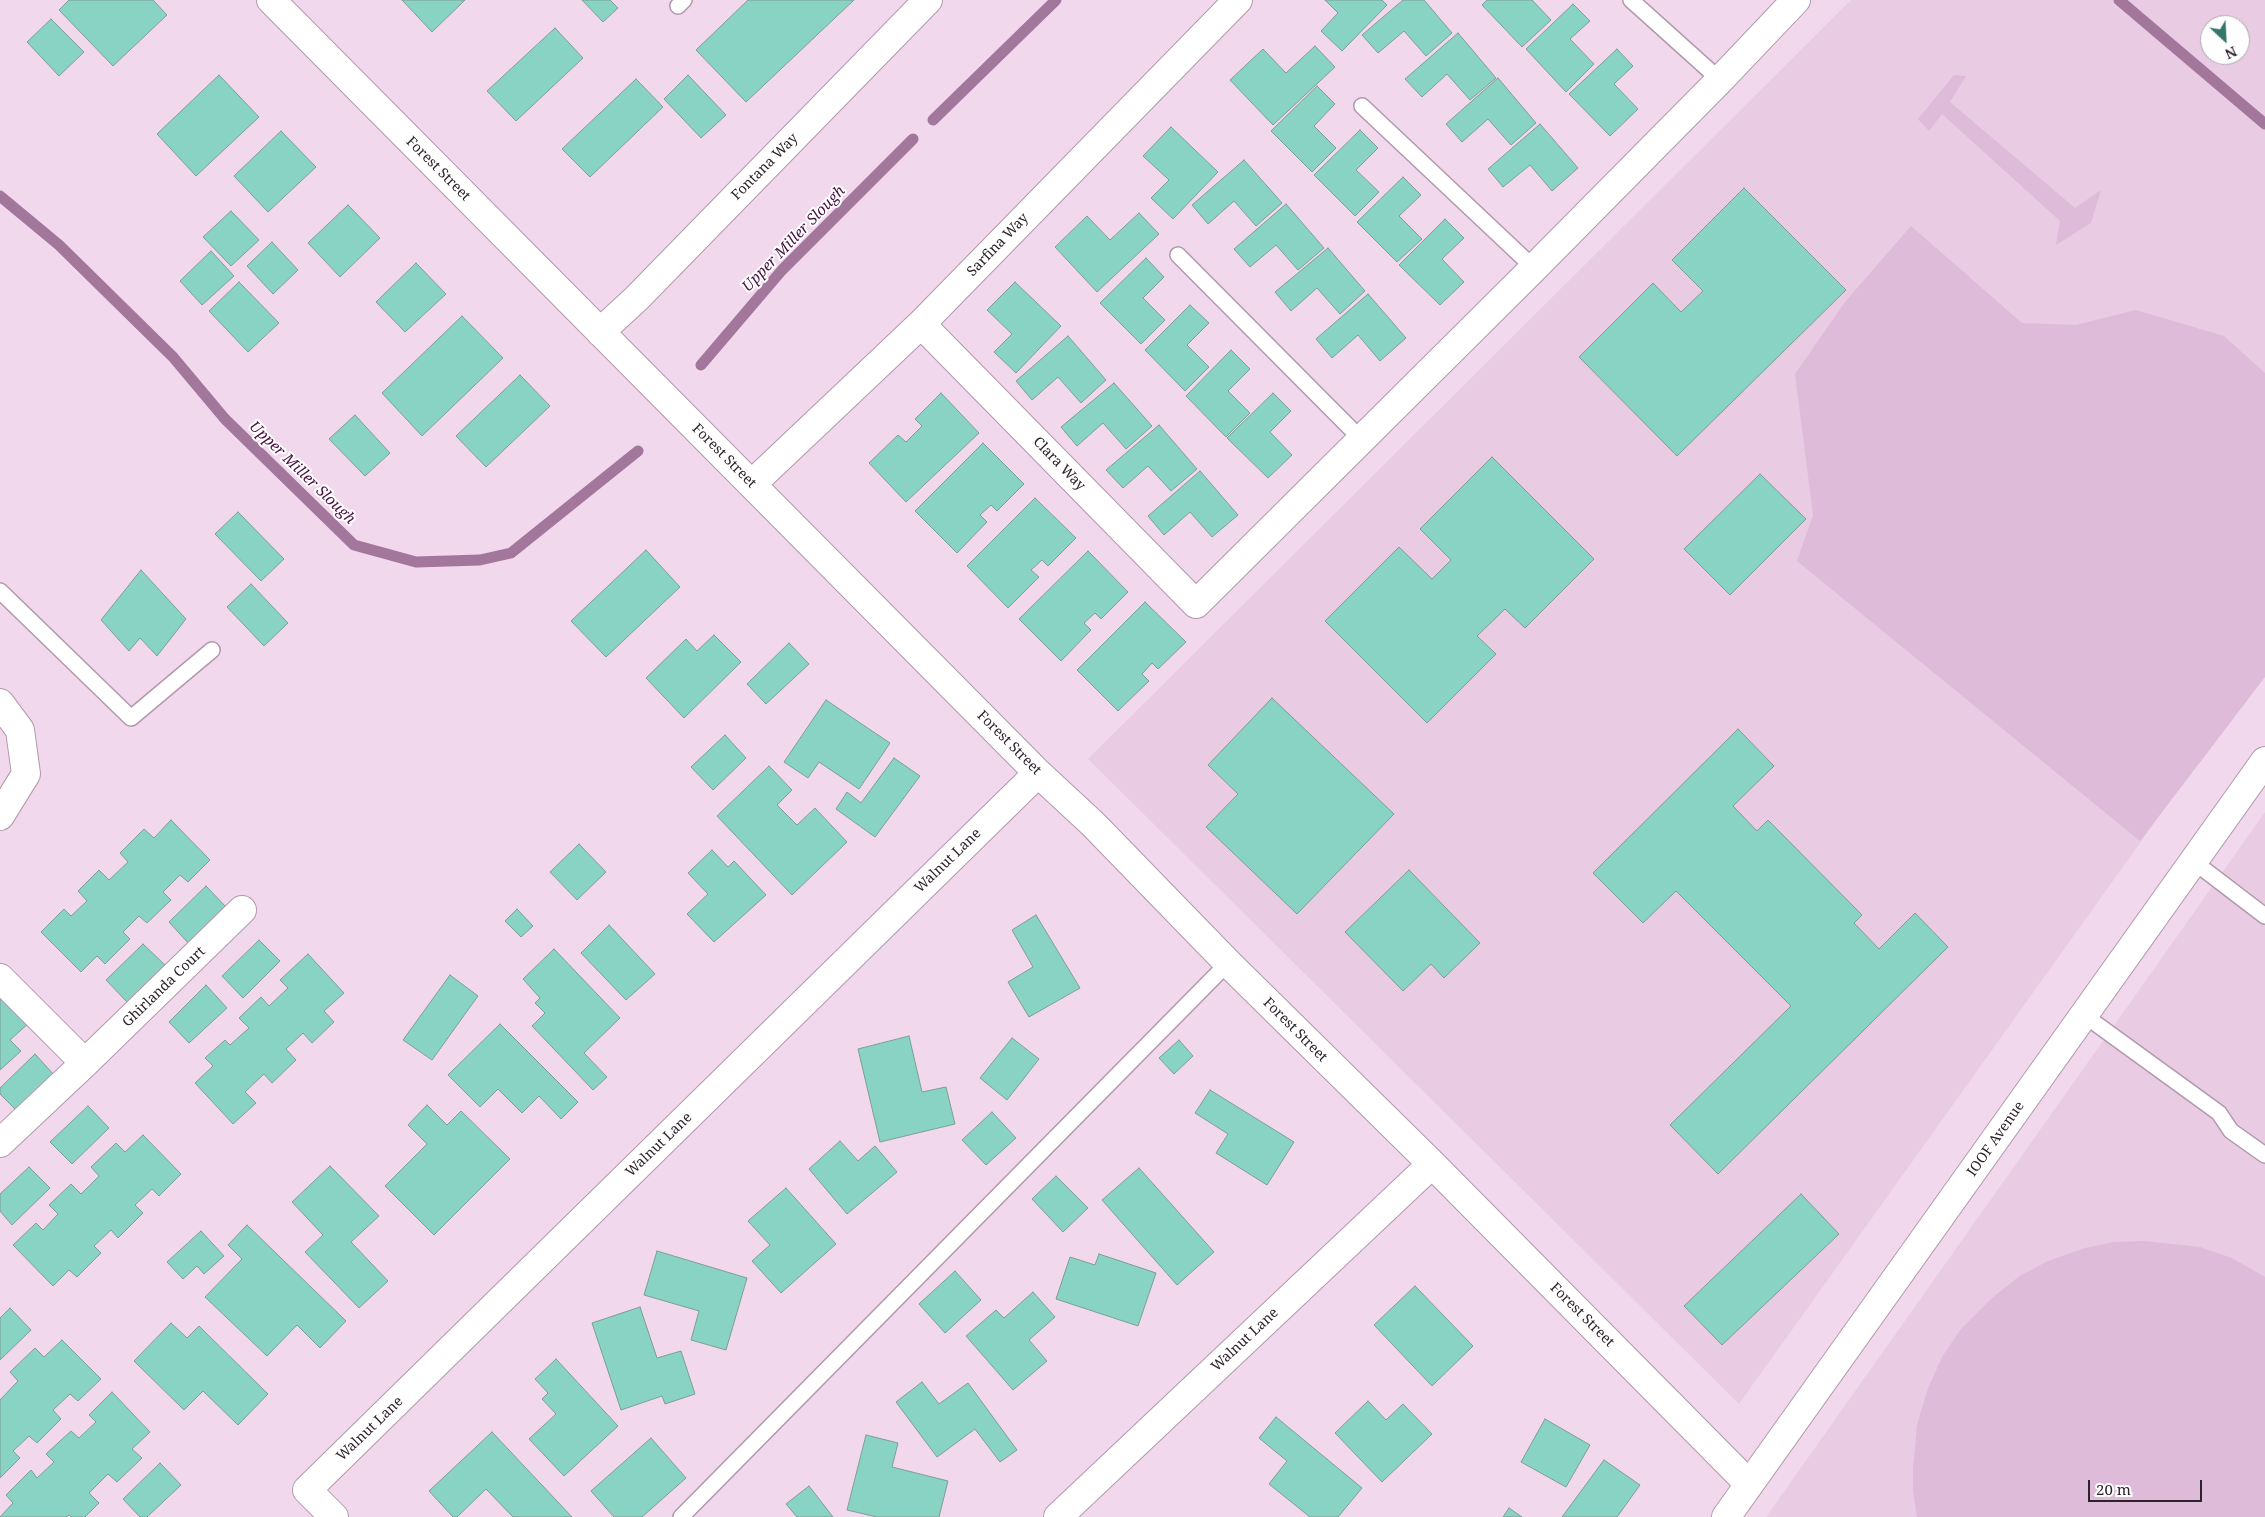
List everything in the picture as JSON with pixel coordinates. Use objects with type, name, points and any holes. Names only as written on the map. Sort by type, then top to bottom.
[{"type":"street","name":"Forest Street","points":[[270,0],[1038,773],[1093,824],[1228,963],[1432,1164],[1749,1484]]},
{"type":"street","name":"Fontana Way","points":[[600,332],[636,299],[928,0]]},
{"type":"street","name":"Sarfina Way","points":[[752,484],[921,324],[1238,0]]},
{"type":"street","points":[[1362,440],[1720,80],[1796,0]]},
{"type":"street","name":"Clara Way","points":[[921,324],[1196,604],[1362,440]]},
{"type":"street","points":[[0,703],[20,730],[26,774],[0,816]]},
{"type":"street","name":"IOOF Avenue","points":[[1726,1517],[2265,761]]},
{"type":"street","name":"Walnut Lane","points":[[334,1517],[307,1490],[1038,773]]},
{"type":"street","name":"Ghirlanda Court","points":[[0,1143],[86,1063],[242,910]]},
{"type":"street","points":[[0,978],[86,1063]]},
{"type":"street","name":"Walnut Lane","points":[[1058,1517],[1432,1164]]},
{"type":"lane","points":[[1631,0],[1720,80]]},
{"type":"lane","points":[[1362,106],[1534,268]]},
{"type":"lane","points":[[1178,254],[1362,440]]},
{"type":"lane","points":[[0,591],[130,718],[212,650]]},
{"type":"lane","points":[[2194,862],[2265,916]]},
{"type":"lane","points":[[681,1517],[1228,963]]},
{"type":"lane","points":[[2084,1015],[2219,1113],[2231,1131],[2265,1155]]},
{"type":"shaded area","points":[[1851,0],[2265,0],[2265,668],[1739,1404],[1088,759]]},
{"type":"shaded area","points":[[1954,75],[1966,76],[1950,102],[2075,208],[2101,190],[2091,223],[2056,245],[2060,221],[1942,114],[1929,131],[1918,119]]},
{"type":"shaded area","points":[[1911,226],[2022,323],[2076,325],[2136,310],[2224,336],[2265,373],[2265,677],[2140,841],[1797,561],[1813,515],[1795,374],[1845,302]]},
{"type":"shaded area","points":[[2265,812],[2265,1517],[1766,1517],[2069,1089]]},
{"type":"shaded area","points":[[2145,1241],[2200,1247],[2232,1258],[2265,1277],[2265,1517],[1917,1517],[1913,1491],[1913,1469],[1917,1425],[1928,1388],[1942,1357],[1961,1329],[1992,1298],[2021,1275],[2048,1261],[2085,1248],[2114,1242]]},
{"type":"building","points":[[69,0],[153,0],[167,15],[113,66],[59,10]]},
{"type":"building","points":[[402,0],[465,0],[432,32]]},
{"type":"building","points":[[582,0],[610,0],[618,8],[603,22]]},
{"type":"building","points":[[748,0],[854,0],[746,102],[696,50]]},
{"type":"building","points":[[1325,0],[1382,0],[1387,5],[1342,51],[1321,31],[1338,13]]},
{"type":"building","points":[[1403,0],[1424,0],[1452,33],[1426,56],[1404,31],[1378,53],[1362,35]]},
{"type":"building","points":[[1487,0],[1532,0],[1551,20],[1522,47],[1482,5]]},
{"type":"building","points":[[1573,4],[1590,21],[1570,39],[1594,64],[1566,92],[1526,49]]},
{"type":"building","points":[[51,19],[84,52],[59,76],[27,42]]},
{"type":"building","points":[[555,28],[583,58],[516,121],[487,91]]},
{"type":"building","points":[[1458,33],[1496,78],[1470,100],[1447,74],[1422,97],[1405,79]]},
{"type":"building","points":[[1315,46],[1335,67],[1273,125],[1230,80],[1263,49],[1286,73]]},
{"type":"building","points":[[1617,49],[1633,66],[1614,84],[1638,109],[1610,136],[1569,94]]},
{"type":"building","points":[[219,75],[259,117],[196,176],[157,134]]},
{"type":"building","points":[[688,75],[726,115],[701,138],[664,99]]},
{"type":"building","points":[[1498,78],[1536,123],[1511,145],[1488,119],[1462,142],[1446,124]]},
{"type":"building","points":[[636,79],[663,107],[590,177],[562,149]]},
{"type":"building","points":[[1317,86],[1335,104],[1314,126],[1336,148],[1312,172],[1271,131]]},
{"type":"building","points":[[1540,124],[1578,168],[1552,191],[1530,165],[1503,187],[1488,169]]},
{"type":"building","points":[[1171,127],[1218,172],[1173,219],[1151,198],[1169,180],[1143,156]]},
{"type":"building","points":[[1360,130],[1378,148],[1356,170],[1379,192],[1355,216],[1314,175]]},
{"type":"building","points":[[281,131],[316,167],[268,212],[234,176]]},
{"type":"building","points":[[1244,160],[1282,203],[1256,226],[1234,201],[1208,224],[1192,205]]},
{"type":"building","points":[[1403,177],[1421,195],[1399,216],[1422,239],[1397,262],[1357,222]]},
{"type":"building","points":[[1744,188],[1846,290],[1677,456],[1579,357],[1653,283],[1681,312],[1703,291],[1672,260]]},
{"type":"building","points":[[1286,204],[1324,248],[1298,270],[1276,245],[1250,267],[1234,249]]},
{"type":"building","points":[[348,205],[380,238],[340,277],[308,243]]},
{"type":"building","points":[[231,211],[259,240],[231,266],[203,237]]},
{"type":"building","points":[[1139,213],[1159,234],[1097,292],[1055,247],[1087,216],[1110,240]]},
{"type":"building","points":[[1445,219],[1464,238],[1442,259],[1464,282],[1440,305],[1399,265]]},
{"type":"building","points":[[272,242],[298,270],[273,294],[247,266]]},
{"type":"building","points":[[1328,248],[1365,291],[1340,314],[1317,288],[1291,311],[1275,292]]},
{"type":"building","points":[[211,251],[234,276],[202,305],[180,281]]},
{"type":"building","points":[[1146,258],[1164,277],[1143,298],[1165,320],[1141,344],[1100,303]]},
{"type":"building","points":[[416,263],[446,294],[405,332],[376,302]]},
{"type":"building","points":[[239,282],[279,323],[248,352],[209,311]]},
{"type":"building","points":[[1015,282],[1061,326],[1016,373],[994,352],[1012,334],[987,310]]},
{"type":"building","points":[[1368,294],[1406,338],[1380,361],[1358,335],[1332,358],[1316,339]]},
{"type":"building","points":[[1190,305],[1209,323],[1187,345],[1209,367],[1185,391],[1145,350]]},
{"type":"building","points":[[462,316],[503,358],[422,436],[382,393]]},
{"type":"building","points":[[1068,336],[1106,380],[1081,403],[1058,377],[1032,400],[1016,381]]},
{"type":"building","points":[[1231,350],[1250,369],[1228,391],[1250,413],[1226,437],[1186,396]]},
{"type":"building","points":[[520,375],[550,406],[486,467],[456,436]]},
{"type":"building","points":[[1114,383],[1152,426],[1126,449],[1103,423],[1077,446],[1061,427]]},
{"type":"building","points":[[941,393],[979,433],[906,502],[869,463],[898,435],[906,442],[922,426],[915,419]]},
{"type":"building","points":[[1273,393],[1291,411],[1270,432],[1292,455],[1268,478],[1227,438]]},
{"type":"building","points":[[355,415],[390,453],[365,476],[329,439]]},
{"type":"building","points":[[1159,425],[1197,469],[1171,491],[1148,466],[1123,488],[1106,470]]},
{"type":"building","points":[[983,443],[1024,484],[997,511],[991,505],[980,515],[987,522],[957,553],[915,511]]},
{"type":"building","points":[[1492,457],[1594,559],[1525,628],[1505,609],[1477,636],[1496,654],[1427,723],[1325,621],[1399,547],[1432,579],[1451,560],[1420,529]]},
{"type":"building","points":[[1200,471],[1238,515],[1212,537],[1190,512],[1164,535],[1148,516]]},
{"type":"building","points":[[1760,474],[1806,519],[1730,595],[1684,549]]},
{"type":"building","points":[[1035,498],[1076,538],[1048,566],[1042,560],[1031,570],[1039,577],[1008,608],[967,566]]},
{"type":"building","points":[[238,512],[284,559],[261,581],[215,534]]},
{"type":"building","points":[[646,550],[680,587],[606,657],[571,621]]},
{"type":"building","points":[[1088,551],[1128,592],[1101,619],[1095,613],[1084,623],[1091,630],[1061,661],[1019,619]]},
{"type":"building","points":[[141,570],[186,619],[157,656],[140,638],[129,651],[101,620]]},
{"type":"building","points":[[251,584],[288,623],[264,646],[227,607]]},
{"type":"building","points":[[1145,602],[1186,642],[1158,669],[1152,663],[1142,674],[1149,681],[1118,711],[1077,670]]},
{"type":"building","points":[[714,635],[741,662],[684,718],[646,678],[686,639],[697,651]]},
{"type":"building","points":[[789,643],[809,664],[766,704],[747,684]]},
{"type":"building","points":[[1272,698],[1394,814],[1297,914],[1206,827],[1238,794],[1208,765]]},
{"type":"building","points":[[826,700],[890,743],[859,789],[819,762],[808,778],[784,762]]},
{"type":"building","points":[[1738,729],[1774,766],[1733,806],[1757,831],[1768,820],[1862,915],[1854,923],[1879,949],[1915,913],[1948,947],[1718,1174],[1670,1125],[1791,1006],[1676,891],[1643,923],[1593,873]]},
{"type":"building","points":[[725,735],[746,758],[713,790],[691,767]]},
{"type":"building","points":[[894,758],[920,776],[875,837],[836,809],[847,792],[861,803]]},
{"type":"building","points":[[769,766],[792,790],[777,805],[797,825],[815,808],[847,842],[792,895],[717,816]]},
{"type":"building","points":[[171,820],[210,860],[188,882],[180,875],[163,892],[171,900],[147,923],[139,916],[123,932],[130,939],[105,964],[97,956],[81,972],[41,932],[64,909],[71,916],[87,901],[78,891],[99,870],[109,880],[128,862],[120,853],[144,829],[154,838]]},
{"type":"building","points":[[579,844],[606,872],[577,900],[550,872]]},
{"type":"building","points":[[712,850],[728,867],[734,861],[766,895],[714,942],[687,914],[708,894],[688,873]]},
{"type":"building","points":[[1409,870],[1480,943],[1444,978],[1431,964],[1403,991],[1345,932]]},
{"type":"building","points":[[206,886],[227,908],[189,944],[169,922]]},
{"type":"building","points":[[517,909],[533,926],[521,937],[505,921]]},
{"type":"building","points":[[1036,915],[1080,988],[1029,1017],[1008,982],[1033,967],[1012,930]]},
{"type":"building","points":[[609,925],[655,974],[626,1000],[581,953]]},
{"type":"building","points":[[259,940],[280,961],[243,998],[222,976]]},
{"type":"building","points":[[143,944],[165,965],[127,1002],[106,980]]},
{"type":"building","points":[[554,949],[620,1018],[584,1053],[607,1077],[593,1090],[532,1026],[545,1013],[535,1003],[540,998],[523,979]]},
{"type":"building","points":[[308,954],[344,993],[324,1011],[334,1022],[312,1043],[303,1033],[286,1049],[296,1060],[272,1083],[264,1074],[245,1092],[256,1103],[233,1124],[195,1083],[213,1066],[205,1058],[225,1040],[230,1045],[249,1028],[239,1018],[261,997],[269,1006],[288,988],[280,980]]},
{"type":"building","points":[[450,975],[478,996],[432,1060],[403,1040]]},
{"type":"building","points":[[206,985],[227,1008],[189,1043],[169,1022]]},
{"type":"building","points":[[0,989],[30,1022],[10,1040],[21,1051],[0,1070]]},
{"type":"building","points":[[500,1024],[578,1102],[561,1119],[539,1096],[522,1113],[498,1089],[480,1107],[448,1075]]},
{"type":"building","points":[[909,1036],[922,1092],[946,1087],[955,1124],[880,1142],[858,1049]]},
{"type":"building","points":[[1012,1038],[1039,1059],[1007,1100],[980,1078]]},
{"type":"building","points":[[1179,1040],[1193,1056],[1174,1074],[1159,1058]]},
{"type":"building","points":[[35,1054],[55,1076],[18,1112],[0,1094],[0,1088]]},
{"type":"building","points":[[1210,1090],[1294,1142],[1267,1185],[1216,1153],[1228,1134],[1195,1113]]},
{"type":"building","points":[[427,1105],[447,1125],[461,1111],[510,1159],[434,1235],[385,1186],[427,1144],[408,1125]]},
{"type":"building","points":[[88,1106],[109,1128],[72,1164],[50,1142]]},
{"type":"building","points":[[992,1112],[1016,1138],[986,1165],[962,1140]]},
{"type":"building","points":[[143,1135],[181,1174],[159,1196],[152,1189],[135,1205],[143,1213],[118,1238],[111,1230],[94,1246],[101,1253],[77,1277],[69,1270],[53,1286],[13,1245],[36,1223],[43,1230],[58,1214],[49,1205],[71,1184],[81,1194],[99,1176],[91,1167],[116,1143],[125,1152]]},
{"type":"building","points":[[840,1141],[858,1161],[875,1146],[897,1172],[847,1214],[809,1169]]},
{"type":"building","points":[[330,1166],[379,1216],[351,1242],[388,1281],[359,1308],[305,1252],[323,1235],[292,1202]]},
{"type":"building","points":[[29,1167],[50,1188],[12,1225],[0,1211],[0,1194]]},
{"type":"building","points":[[1139,1168],[1214,1252],[1177,1285],[1102,1200]]},
{"type":"building","points":[[1056,1176],[1088,1208],[1063,1232],[1032,1199]]},
{"type":"building","points":[[786,1188],[836,1244],[781,1293],[752,1261],[770,1245],[748,1221]]},
{"type":"building","points":[[1801,1194],[1839,1234],[1722,1345],[1684,1306]]},
{"type":"building","points":[[247,1225],[346,1321],[320,1348],[297,1325],[267,1356],[205,1297],[242,1259],[228,1245]]},
{"type":"building","points":[[201,1231],[224,1256],[204,1274],[197,1266],[183,1279],[167,1262]]},
{"type":"building","points":[[657,1251],[747,1278],[726,1350],[691,1340],[699,1311],[644,1295]]},
{"type":"building","points":[[1099,1254],[1156,1273],[1138,1326],[1056,1299],[1070,1257],[1095,1265]]},
{"type":"building","points":[[955,1271],[981,1300],[945,1333],[919,1304]]},
{"type":"building","points":[[1415,1286],[1473,1346],[1432,1386],[1374,1325]]},
{"type":"building","points":[[1033,1292],[1055,1317],[1029,1340],[1047,1361],[1013,1390],[966,1336],[996,1310],[1004,1318]]},
{"type":"building","points":[[640,1307],[657,1358],[681,1351],[695,1394],[665,1404],[662,1396],[621,1410],[592,1323]]},
{"type":"building","points":[[10,1308],[31,1330],[0,1360],[0,1318]]},
{"type":"building","points":[[171,1323],[187,1338],[199,1326],[268,1394],[238,1425],[203,1391],[184,1410],[134,1361]]},
{"type":"building","points":[[62,1340],[101,1379],[78,1401],[70,1394],[53,1410],[61,1419],[37,1443],[29,1436],[13,1451],[20,1458],[0,1478],[0,1400],[18,1381],[10,1372],[35,1348],[44,1357]]},
{"type":"building","points":[[556,1359],[618,1426],[564,1476],[529,1439],[556,1414],[542,1399],[548,1393],[535,1379]]},
{"type":"building","points":[[922,1382],[939,1404],[968,1383],[1017,1450],[1000,1462],[975,1429],[937,1457],[896,1402]]},
{"type":"building","points":[[112,1392],[150,1432],[132,1449],[142,1458],[117,1482],[108,1474],[89,1493],[99,1503],[85,1517],[71,1517],[69,1515],[66,1517],[0,1517],[13,1503],[6,1495],[31,1470],[37,1478],[54,1462],[46,1454],[71,1431],[79,1438],[96,1422],[89,1415]]},
{"type":"building","points":[[1368,1401],[1386,1420],[1403,1404],[1432,1434],[1382,1482],[1335,1433]]},
{"type":"building","points":[[1276,1417],[1362,1488],[1338,1517],[1310,1517],[1269,1484],[1287,1461],[1259,1438]]},
{"type":"building","points":[[1545,1419],[1590,1445],[1566,1487],[1521,1462]]},
{"type":"building","points":[[492,1432],[572,1517],[513,1517],[486,1489],[457,1517],[453,1517],[429,1491]]},
{"type":"building","points":[[866,1435],[898,1443],[892,1467],[948,1481],[939,1517],[877,1517],[847,1510]]},
{"type":"building","points":[[651,1438],[686,1478],[642,1517],[614,1517],[591,1491]]},
{"type":"building","points":[[1604,1460],[1640,1485],[1617,1517],[1562,1517]]},
{"type":"building","points":[[160,1463],[181,1485],[147,1517],[140,1517],[123,1499]]},
{"type":"building","points":[[809,1486],[833,1517],[797,1517],[786,1504]]},
{"type":"building","points":[[1509,1508],[1522,1517],[1503,1517]]},
{"type":"waterway","name":"Upper Miller Slough","points":[[933,120],[1056,0]]},
{"type":"waterway","name":"Upper Miller Slough","points":[[2119,0],[2265,124]]},
{"type":"waterway","name":"Upper Miller Slough","points":[[701,365],[782,270],[913,139]]},
{"type":"waterway","name":"Upper Miller Slough","points":[[0,196],[59,245],[173,357],[225,419],[354,545],[416,562],[480,560],[511,553],[638,451]]}]
